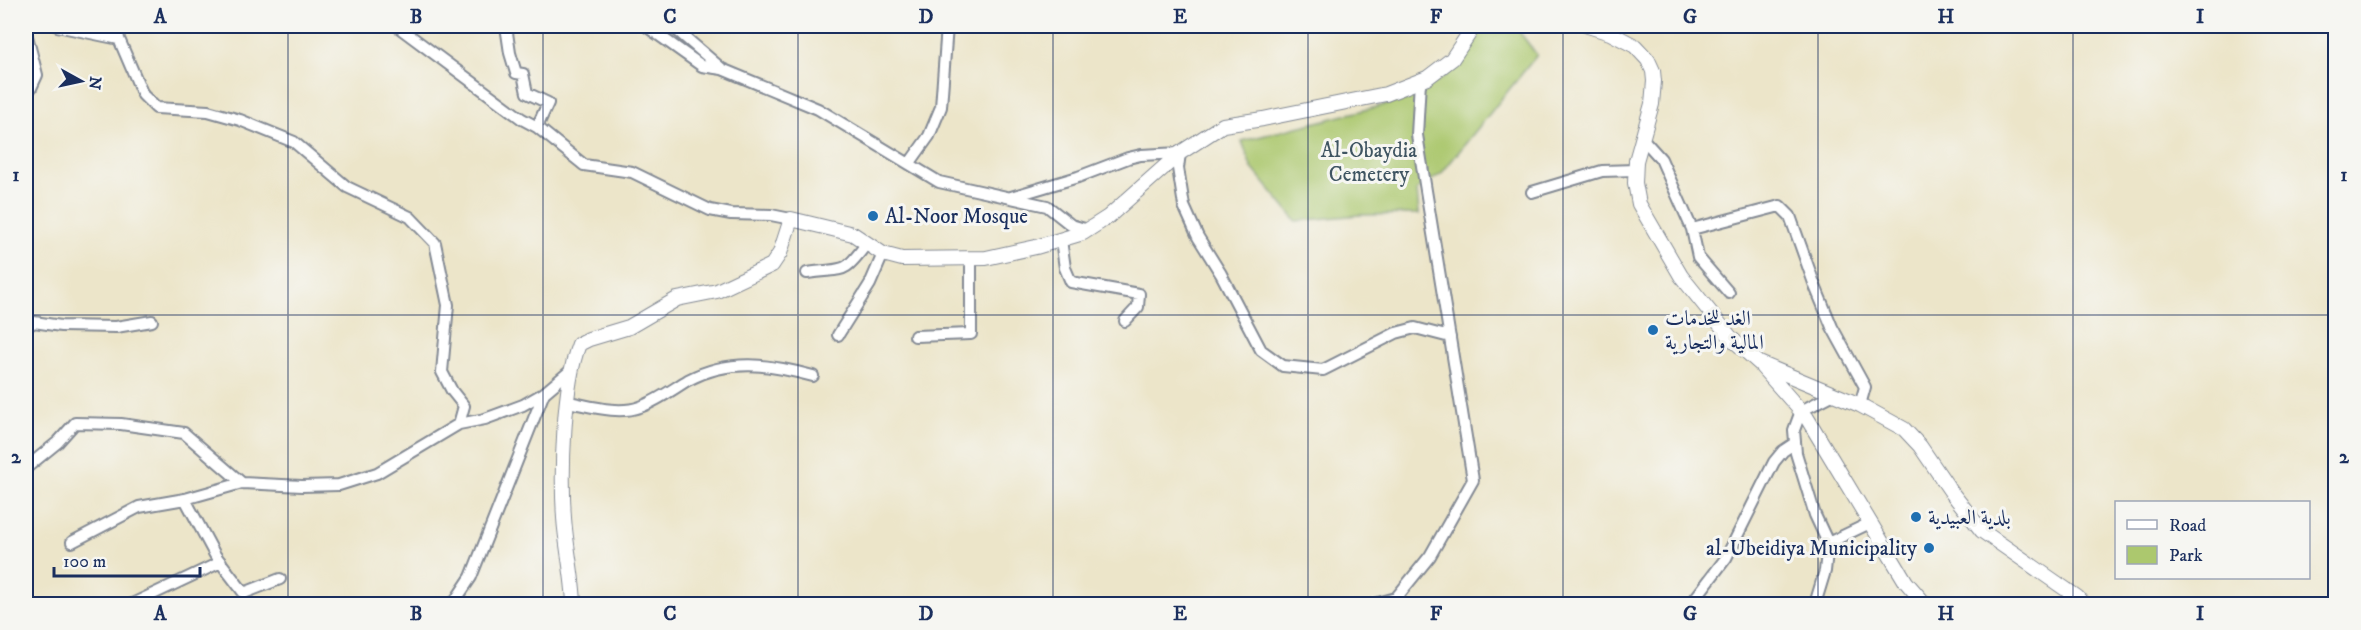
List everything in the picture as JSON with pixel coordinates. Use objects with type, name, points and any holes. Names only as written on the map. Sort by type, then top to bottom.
[{"type":"street","points":[[57,26],[119,39]]},
{"type":"street","points":[[117,26],[119,39],[143,95],[156,108],[208,111],[240,120],[294,142],[347,187],[410,217],[435,243],[448,305],[442,372],[452,391],[464,406],[459,424]]},
{"type":"street","points":[[397,26],[537,127],[584,165],[632,172],[710,210],[731,214],[771,215],[853,234],[883,254],[902,259],[986,258],[1036,247],[1088,230],[1108,217],[1180,153],[1223,125],[1376,96],[1420,81],[1440,70],[1452,59],[1474,26]]},
{"type":"street","points":[[506,26],[513,63],[516,72],[523,74],[527,93],[548,103],[537,127]]},
{"type":"street","points":[[646,26],[702,66],[722,69],[818,110],[939,182],[961,189],[1011,197],[1047,206],[1071,225],[1088,230]]},
{"type":"street","points":[[672,26],[722,69]]},
{"type":"street","points":[[909,164],[928,136],[941,107],[947,26]]},
{"type":"street","points":[[1588,26],[1610,33],[1635,46],[1648,60],[1653,71],[1652,104],[1636,170],[1635,183],[1639,204],[1681,276],[1731,338],[1759,363],[1807,418],[1906,582],[1925,604]]},
{"type":"street","points":[[26,32],[37,75],[31,88],[26,89]]},
{"type":"street","points":[[1374,604],[1400,601],[1430,556],[1473,480],[1417,135],[1420,81]]},
{"type":"street","points":[[1642,138],[1661,159],[1692,229],[1698,257],[1728,293]]},
{"type":"street","points":[[1011,197],[1078,177],[1128,158],[1148,154],[1180,153]]},
{"type":"street","points":[[1180,153],[1178,168],[1184,206],[1198,237],[1221,274],[1261,350],[1283,366],[1323,370],[1396,333],[1415,328],[1450,337]]},
{"type":"street","points":[[1532,192],[1602,171],[1636,170]]},
{"type":"street","points":[[1692,229],[1780,206],[1791,216],[1832,327],[1865,387],[1860,405]]},
{"type":"street","points":[[574,604],[573,575],[564,517],[564,452],[570,371],[579,344],[629,327],[677,299],[717,291],[772,265],[780,253],[791,219]]},
{"type":"street","points":[[1061,240],[1065,268],[1071,282],[1139,294],[1138,307],[1125,321]]},
{"type":"street","points":[[807,273],[822,270],[838,271],[851,265],[867,243]]},
{"type":"street","points":[[838,335],[870,284],[883,254]]},
{"type":"street","points":[[915,336],[971,334],[972,259]]},
{"type":"street","points":[[26,327],[34,322],[61,326],[116,327],[152,321]]},
{"type":"street","points":[[1759,363],[1860,405],[1905,429],[1982,531],[2084,604]]},
{"type":"street","points":[[568,402],[611,410],[639,408],[691,379],[727,366],[775,365],[813,376]]},
{"type":"street","points":[[72,542],[139,507],[185,499],[242,483],[339,485],[377,473],[459,424],[485,419],[523,405],[544,393],[570,371]]},
{"type":"street","points":[[453,604],[471,577],[544,393]]},
{"type":"street","points":[[1815,604],[1825,571],[1828,543],[1815,515],[1796,453],[1794,430],[1801,411],[1832,395]]},
{"type":"street","points":[[26,468],[58,442],[75,423],[121,424],[184,433],[242,483]]},
{"type":"street","points":[[1691,604],[1726,558],[1774,462],[1795,443]]},
{"type":"street","points":[[185,499],[221,562],[244,593],[280,579]]},
{"type":"street","points":[[1828,543],[1869,523]]},
{"type":"street","points":[[132,604],[221,562]]},
{"type":"green space","name":"Al-Obaydia Cemetery","points":[[1482,26],[1515,26],[1537,55],[1441,174],[1417,190],[1419,214],[1359,215],[1296,221],[1251,167],[1242,141],[1408,99],[1445,76]]},
{"type":"place","name":"Al-Noor Mosque","points":[[873,216]]},
{"type":"place","name":"الغد للخدمات المالية والتجارية","points":[[1653,330]]},
{"type":"place","name":"بلدية العبيدية","points":[[1916,517]]},
{"type":"place","name":"al-Ubeidiya Municipality","points":[[1929,548]]}]
